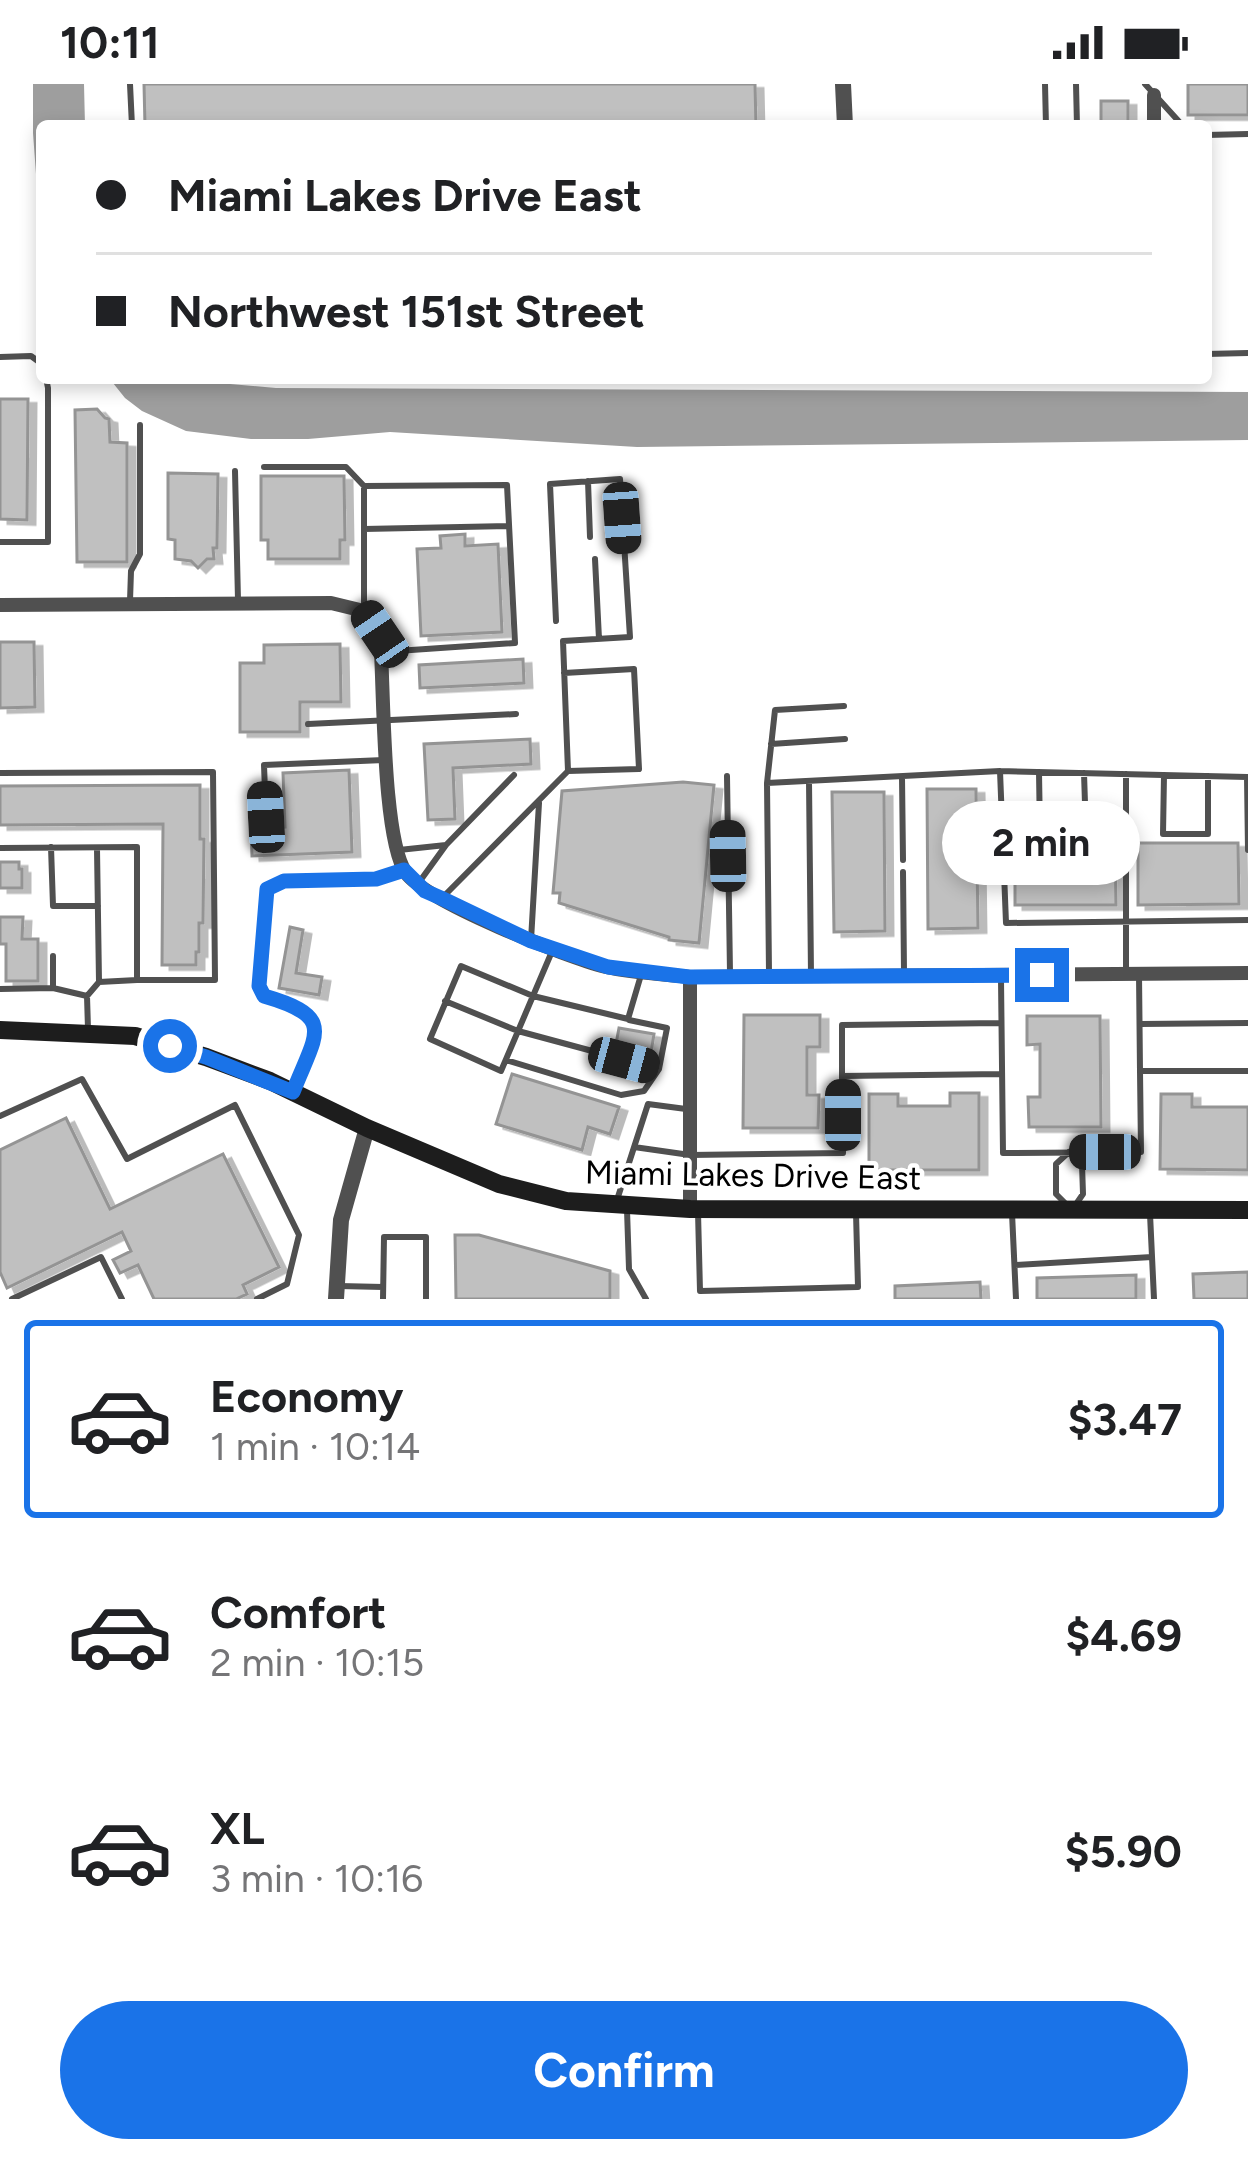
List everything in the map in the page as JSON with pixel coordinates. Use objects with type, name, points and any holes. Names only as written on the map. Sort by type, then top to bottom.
[{"type":"main road","name":"Miami Lakes Drive East","points":[[0,1030],[135,1036],[206,1057],[500,1184],[566,1201],[694,1209],[1248,1210]]},
{"type":"street","points":[[844,84],[845,120]]},
{"type":"street","points":[[1150,90],[1153,120]]},
{"type":"street","points":[[0,605],[331,603],[364,611],[380,634],[392,830],[404,870],[441,898],[531,941],[608,967],[689,977],[1248,973]]},
{"type":"street","points":[[689,977],[694,1209]]},
{"type":"street","points":[[335,1293],[341,1220],[367,1128]]},
{"type":"lane","points":[[130,84],[132,120]]},
{"type":"lane","points":[[1046,84],[1046,120]]},
{"type":"lane","points":[[1076,84],[1077,120]]},
{"type":"lane","points":[[1150,90],[1178,120]]},
{"type":"lane","points":[[1212,135],[1248,134]]},
{"type":"lane","points":[[1212,354],[1248,353]]},
{"type":"lane","points":[[0,356],[36,360]]},
{"type":"lane","points":[[0,542],[48,542],[47,384]]},
{"type":"lane","points":[[130,604],[131,572],[140,554],[140,425]]},
{"type":"lane","points":[[264,467],[346,467],[364,486],[364,611]]},
{"type":"lane","points":[[235,471],[238,604]]},
{"type":"lane","points":[[556,621],[550,484],[620,479],[630,637],[562,641],[568,771]]},
{"type":"lane","points":[[589,482],[590,536]]},
{"type":"lane","points":[[364,486],[507,485],[515,643],[381,652]]},
{"type":"lane","points":[[364,530],[509,526]]},
{"type":"lane","points":[[595,559],[599,639]]},
{"type":"lane","points":[[441,898],[568,771],[639,769],[634,669],[564,673]]},
{"type":"lane","points":[[769,976],[767,783],[775,710],[844,706]]},
{"type":"lane","points":[[308,724],[516,714]]},
{"type":"lane","points":[[771,744],[845,739]]},
{"type":"lane","points":[[266,817],[264,765],[387,760]]},
{"type":"lane","points":[[767,783],[1000,771],[1246,777],[1248,850]]},
{"type":"lane","points":[[1000,771],[1006,922],[1248,920]]},
{"type":"lane","points":[[0,773],[214,772],[214,980],[99,982]]},
{"type":"lane","points":[[1039,772],[1040,835],[1086,834],[1084,773]]},
{"type":"lane","points":[[1000,975],[1003,1154],[1141,1151],[1140,1024],[1126,921],[1126,774]]},
{"type":"lane","points":[[418,884],[446,845],[514,775]]},
{"type":"lane","points":[[1163,775],[1163,834],[1208,834],[1208,776]]},
{"type":"lane","points":[[727,776],[730,976]]},
{"type":"lane","points":[[902,777],[903,860]]},
{"type":"lane","points":[[808,781],[811,976]]},
{"type":"lane","points":[[531,941],[539,800]]},
{"type":"lane","points":[[399,850],[446,845]]},
{"type":"lane","points":[[88,1032],[87,996],[99,982],[97,847]]},
{"type":"lane","points":[[0,848],[137,847],[137,980]]},
{"type":"lane","points":[[51,848],[52,906],[98,906]]},
{"type":"lane","points":[[293,1092],[315,1033],[314,1022],[296,1005],[264,996],[259,986],[267,889],[284,881],[376,879],[404,870]]},
{"type":"lane","points":[[903,872],[904,975]]},
{"type":"lane","points":[[506,1060],[621,1095],[644,1091],[659,1069],[667,1028],[533,996],[460,966],[430,1039],[501,1071],[518,1030],[533,996],[553,949]]},
{"type":"lane","points":[[52,956],[53,988]]},
{"type":"lane","points":[[628,1019],[642,971]]},
{"type":"lane","points":[[0,989],[53,988],[87,996]]},
{"type":"lane","points":[[445,1001],[518,1030],[659,1069]]},
{"type":"lane","points":[[634,1147],[690,1155],[843,1154],[842,1025],[1001,1023]]},
{"type":"lane","points":[[1140,1024],[1248,1023]]},
{"type":"lane","points":[[1140,1071],[1248,1071]]},
{"type":"lane","points":[[842,1076],[1002,1074]]},
{"type":"lane","points":[[0,1116],[82,1078],[127,1159],[235,1105],[299,1235],[286,1284],[256,1299]]},
{"type":"lane","points":[[646,1299],[629,1269],[621,1206],[634,1147],[648,1104],[690,1109]]},
{"type":"lane","points":[[1069,1152],[1082,1164],[1083,1194],[1072,1210],[1056,1193],[1056,1164],[1069,1152]]},
{"type":"lane","points":[[694,1209],[700,1295],[858,1287],[856,1209]]},
{"type":"lane","points":[[1012,1210],[1016,1299]]},
{"type":"lane","points":[[1150,1210],[1154,1299]]},
{"type":"lane","points":[[383,1299],[384,1237],[426,1237],[425,1299]]},
{"type":"lane","points":[[12,1299],[101,1257],[122,1299]]},
{"type":"lane","points":[[1015,1265],[1152,1257]]},
{"type":"lane","points":[[335,1293],[383,1287]]},
{"type":"shaded area","points":[[33,84],[84,84],[85,120],[36,120],[36,174]]},
{"type":"shaded area","points":[[114,384],[1248,392],[1248,440],[637,447],[390,432],[251,439],[186,431],[125,398]]},
{"type":"building","points":[[144,84],[755,84],[756,120],[145,120]]},
{"type":"building","points":[[1188,84],[1248,84],[1248,115],[1188,115]]},
{"type":"building","points":[[1101,101],[1128,101],[1128,120],[1101,120]]},
{"type":"building","points":[[0,399],[28,399],[27,520],[0,519]]},
{"type":"building","points":[[97,409],[109,419],[110,442],[127,443],[127,562],[77,562],[75,410]]},
{"type":"building","points":[[168,473],[218,474],[217,548],[213,548],[214,559],[198,568],[191,561],[175,559],[175,540],[168,539]]},
{"type":"building","points":[[261,476],[344,476],[345,540],[340,540],[340,559],[268,559],[268,540],[261,540]]},
{"type":"building","points":[[465,534],[465,546],[498,544],[502,632],[421,636],[417,549],[441,548],[440,536]]},
{"type":"building","points":[[0,642],[34,642],[35,707],[0,708]]},
{"type":"building","points":[[340,644],[341,702],[300,702],[300,732],[240,732],[240,663],[264,663],[264,645]]},
{"type":"building","points":[[523,659],[524,683],[420,688],[419,665]]},
{"type":"building","points":[[530,739],[531,764],[453,768],[455,819],[428,820],[424,744]]},
{"type":"building","points":[[349,770],[352,852],[252,856],[251,829],[285,827],[283,773]]},
{"type":"building","points":[[683,782],[714,785],[699,943],[669,940],[559,903],[560,893],[553,893],[562,791]]},
{"type":"building","points":[[200,785],[203,923],[199,923],[196,965],[162,965],[163,824],[0,825],[0,786]]},
{"type":"building","points":[[927,789],[976,789],[978,928],[928,929]]},
{"type":"building","points":[[832,792],[884,792],[885,931],[834,932]]},
{"type":"building","points":[[1138,843],[1238,843],[1239,904],[1138,905]]},
{"type":"building","points":[[1015,844],[1115,844],[1116,905],[1015,905]]},
{"type":"building","points":[[0,862],[19,862],[22,888],[0,888]]},
{"type":"building","points":[[0,917],[23,917],[22,939],[38,939],[38,981],[6,981]]},
{"type":"building","points":[[290,927],[303,930],[296,973],[322,977],[319,995],[279,988]]},
{"type":"building","points":[[744,1015],[820,1015],[820,1047],[807,1047],[807,1095],[819,1095],[818,1128],[743,1128]]},
{"type":"building","points":[[1027,1016],[1100,1016],[1101,1127],[1029,1127],[1028,1097],[1040,1097],[1040,1044],[1027,1045]]},
{"type":"building","points":[[619,1028],[654,1034],[650,1059],[615,1049]]},
{"type":"building","points":[[512,1074],[619,1107],[610,1134],[588,1127],[582,1150],[496,1124]]},
{"type":"building","points":[[950,1093],[979,1093],[979,1170],[869,1170],[869,1094],[898,1094],[898,1106],[950,1106]]},
{"type":"building","points":[[1161,1094],[1192,1094],[1192,1107],[1248,1107],[1248,1170],[1160,1169]]},
{"type":"building","points":[[66,1118],[110,1209],[223,1154],[279,1267],[243,1285],[247,1294],[236,1299],[154,1299],[138,1265],[120,1273],[113,1260],[131,1251],[122,1232],[7,1288],[0,1272],[0,1150]]},
{"type":"building","points":[[455,1235],[479,1235],[610,1271],[610,1299],[456,1299]]},
{"type":"building","points":[[1248,1272],[1248,1299],[1194,1299],[1193,1274]]},
{"type":"building","points":[[1136,1275],[1136,1299],[1037,1299],[1037,1278]]},
{"type":"building","points":[[980,1282],[981,1299],[895,1299],[895,1286]]},
{"type":"route","points":[[170,1046],[293,1092],[310,1050],[314,1022],[296,1005],[264,996],[259,986],[267,889],[284,881],[376,879],[404,870],[425,891],[531,941],[608,967],[689,977],[1042,975]]}]
